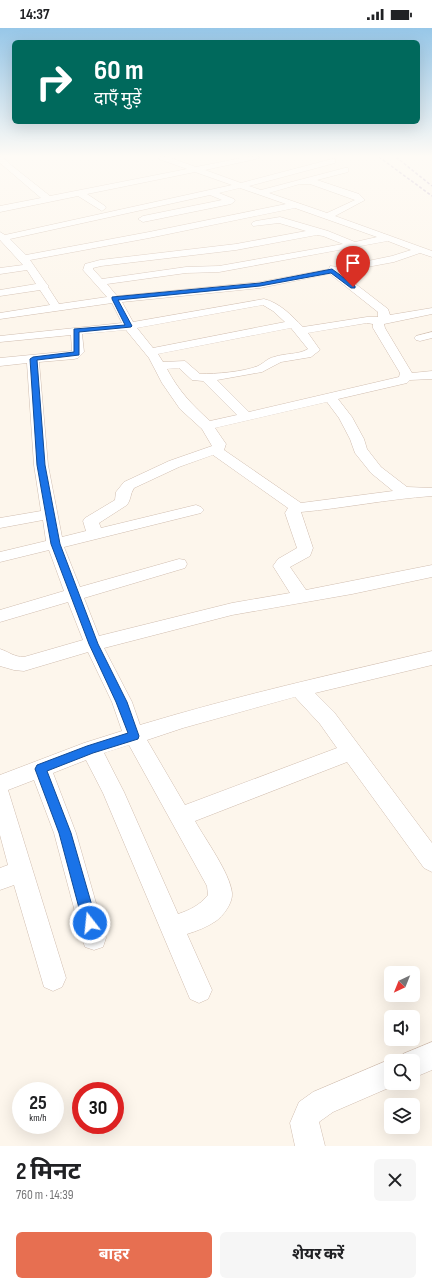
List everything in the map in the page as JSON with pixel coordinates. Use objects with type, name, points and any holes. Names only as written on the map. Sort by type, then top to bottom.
[{"type":"street","points":[[47,220],[97,209]]},
{"type":"street","points":[[1,237],[131,209]]},
{"type":"street","points":[[132,221],[191,209]]},
{"type":"street","points":[[0,271],[27,262],[271,209]]},
{"type":"street","points":[[310,209],[432,254]]},
{"type":"street","points":[[329,216],[343,209]]},
{"type":"street","points":[[244,227],[280,220],[317,232],[325,233],[354,251]]},
{"type":"street","points":[[11,246],[46,236],[88,229]]},
{"type":"street","points":[[95,535],[91,521],[122,502],[123,492],[129,484],[174,464],[215,450],[219,448],[219,444],[207,426],[185,406],[150,352],[129,326],[114,299],[88,270],[88,268],[90,266],[106,262],[250,245],[317,232]]},
{"type":"street","points":[[149,235],[158,243],[181,238]]},
{"type":"street","points":[[1,237],[27,262],[44,286],[56,307]]},
{"type":"street","points":[[330,266],[354,251],[390,238]]},
{"type":"street","points":[[386,249],[406,244]]},
{"type":"street","points":[[163,247],[186,270]]},
{"type":"street","points":[[0,316],[219,284],[260,285],[330,266],[394,259],[420,250]]},
{"type":"street","points":[[100,282],[186,270],[219,269],[317,252],[354,251]]},
{"type":"street","points":[[317,252],[330,266],[384,311],[384,317],[378,325],[406,373],[406,377]]},
{"type":"street","points":[[211,269],[219,284]]},
{"type":"street","points":[[219,284],[232,278]]},
{"type":"street","points":[[0,293],[44,286]]},
{"type":"street","points":[[0,339],[129,326],[264,302],[272,304],[296,327],[314,350],[312,352],[276,359],[267,366],[258,369],[207,378],[196,377],[181,364],[158,366]]},
{"type":"street","points":[[150,352],[296,327],[367,320],[381,321],[432,311]]},
{"type":"street","points":[[0,362],[77,354],[76,331]]},
{"type":"street","points":[[420,338],[432,335]]},
{"type":"street","points":[[33,359],[41,465],[55,544],[74,596],[94,644],[122,702],[134,736],[217,881],[221,894],[215,907],[204,915],[172,928]]},
{"type":"street","points":[[207,426],[331,398],[403,380],[406,377],[427,375],[432,389]]},
{"type":"street","points":[[207,378],[247,417]]},
{"type":"street","points":[[331,398],[345,417],[357,439],[360,450],[368,461],[376,470],[402,491],[412,493]]},
{"type":"street","points":[[215,450],[298,508]]},
{"type":"street","points":[[302,597],[281,566],[304,552],[305,548],[293,513],[294,510],[298,508],[353,502],[412,493],[432,492]]},
{"type":"street","points":[[0,557],[196,510]]},
{"type":"street","points":[[0,523],[50,514]]},
{"type":"street","points":[[0,616],[74,596],[179,564]]},
{"type":"street","points":[[0,656],[5,661],[14,664],[24,664],[94,644],[232,609],[302,597],[432,571]]},
{"type":"street","points":[[0,784],[91,749],[183,720],[299,689],[432,658]]},
{"type":"street","points":[[299,689],[327,718],[432,861]]},
{"type":"street","points":[[91,749],[113,792],[199,990]]},
{"type":"street","points":[[180,817],[351,752]]},
{"type":"street","points":[[41,769],[65,833],[94,938]]},
{"type":"street","points":[[0,797],[53,978]]},
{"type":"street","points":[[0,879],[22,871]]},
{"type":"street","points":[[420,1061],[432,1056]]},
{"type":"street","points":[[310,1146],[304,1123],[310,1112],[323,1102],[384,1077]]},
{"type":"route","points":[[90,923],[65,833],[41,769],[91,749],[134,736],[122,702],[94,644],[74,596],[55,544],[41,465],[33,359],[77,354],[76,331],[129,326],[118,303],[114,299],[260,285],[332,271],[353,287]]}]
